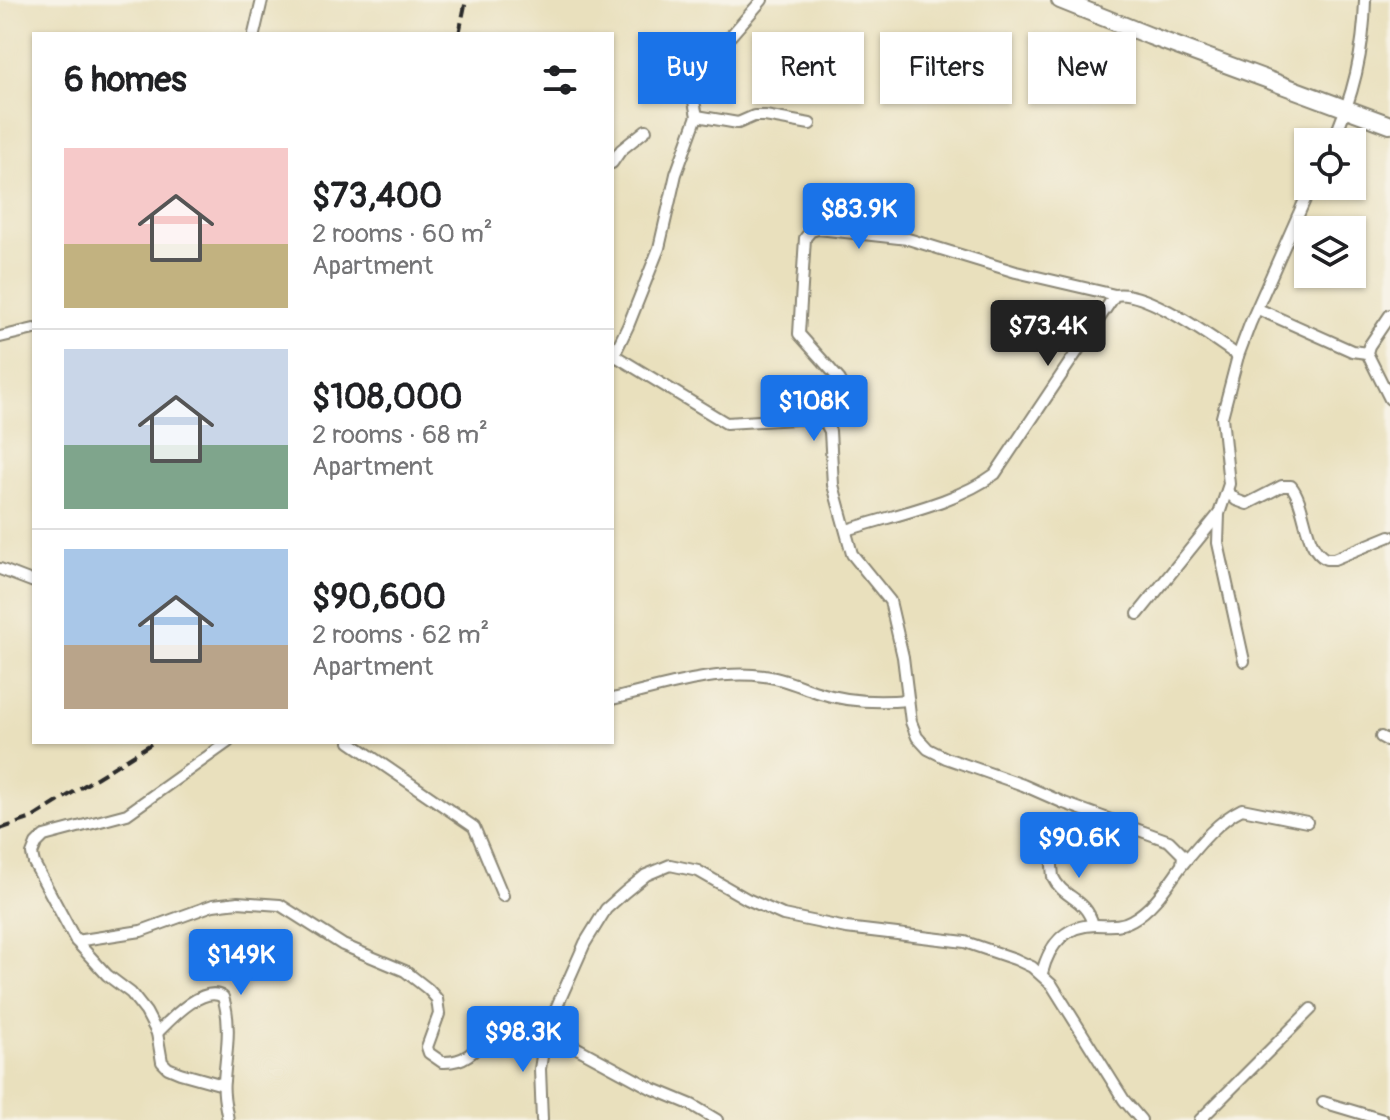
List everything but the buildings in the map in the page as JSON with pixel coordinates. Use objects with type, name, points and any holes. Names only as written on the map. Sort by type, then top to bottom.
[{"type":"main road","points":[[1060,0],[1390,125]]},
{"type":"street","points":[[254,32],[262,0]]},
{"type":"street","points":[[614,355],[659,248],[676,174],[697,116],[692,92],[701,73],[762,0]]},
{"type":"street","points":[[1339,128],[1347,111],[1361,57],[1365,0]]},
{"type":"street","points":[[697,116],[738,123],[754,116],[765,116],[810,124]]},
{"type":"street","points":[[614,160],[621,150],[646,130]]},
{"type":"street","points":[[1138,614],[1219,514],[1228,492],[1222,417],[1238,356],[1305,200]]},
{"type":"street","points":[[804,418],[833,400],[840,391],[840,380],[799,334],[805,238],[818,229],[908,239],[1016,272],[1115,295],[1123,293],[1147,301],[1202,330],[1238,356]]},
{"type":"street","points":[[847,530],[943,499],[984,482],[995,474],[1115,295]]},
{"type":"street","points":[[1258,309],[1352,351],[1367,353]]},
{"type":"street","points":[[1390,315],[1367,353],[1390,399]]},
{"type":"street","points":[[0,337],[32,329]]},
{"type":"street","points":[[614,358],[726,423],[804,418],[820,419],[826,424],[830,431],[833,485],[852,554],[890,601],[903,657],[911,722],[917,737],[928,749],[963,765],[1169,841],[1183,855],[1182,865]]},
{"type":"street","points":[[1228,492],[1236,500],[1247,504],[1282,486],[1291,486],[1298,496],[1313,548],[1326,559],[1334,559],[1390,536]]},
{"type":"street","points":[[1219,514],[1218,543],[1244,661]]},
{"type":"street","points":[[0,569],[32,581]]},
{"type":"street","points":[[614,699],[689,681],[737,674],[782,680],[852,701],[878,703],[908,700]]},
{"type":"street","points":[[223,1085],[168,1068],[162,1062],[157,1033],[146,1012],[131,993],[107,975],[76,941],[32,854],[44,836],[127,814],[225,744]]},
{"type":"street","points":[[353,744],[474,827],[503,896]]},
{"type":"street","points":[[1042,973],[1045,960],[1059,938],[1077,927],[1120,925],[1140,915],[1210,834],[1233,813],[1242,809],[1307,822]]},
{"type":"street","points":[[1049,832],[1056,884],[1084,905],[1093,925]]},
{"type":"street","points":[[542,1120],[540,1069],[546,1031],[585,943],[606,909],[646,875],[670,865],[698,871],[783,915],[846,928],[965,942],[1015,959],[1042,973],[1124,1100],[1141,1120]]},
{"type":"street","points":[[76,941],[141,931],[213,905],[238,902],[280,905],[343,945],[405,971],[428,989],[437,999],[439,1007],[427,1047],[429,1053],[442,1062],[463,1060],[475,1052],[501,1022],[518,1016],[717,1120]]},
{"type":"street","points":[[157,1033],[203,994],[216,992],[223,997],[227,1009],[229,1047],[223,1085],[228,1120]]},
{"type":"street","points":[[1200,1120],[1311,1009]]},
{"type":"street","points":[[1323,1102],[1383,1120]]},
{"type":"railway","points":[[459,32],[466,0]]},
{"type":"railway","points":[[0,829],[32,818],[151,744]]}]
